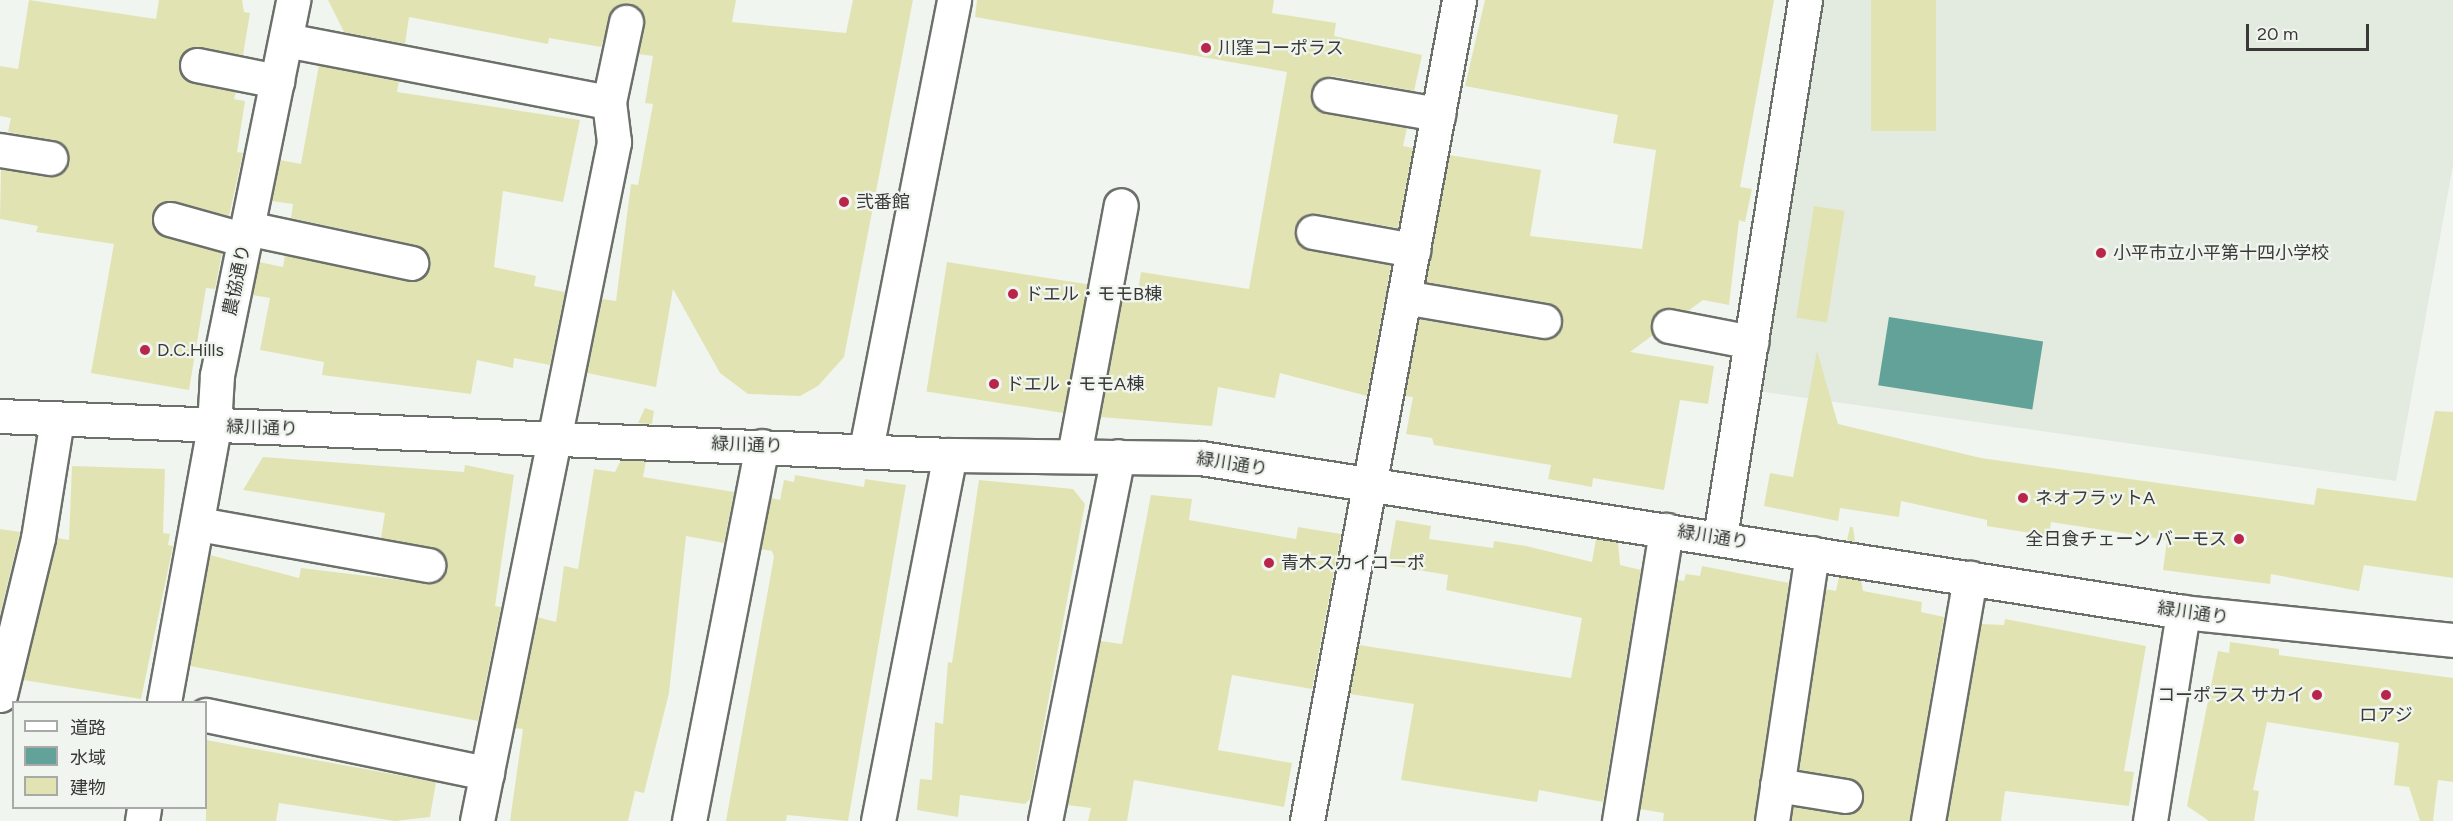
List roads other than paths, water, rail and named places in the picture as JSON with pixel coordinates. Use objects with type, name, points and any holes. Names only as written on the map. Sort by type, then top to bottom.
[{"type":"street","name":"農協通り","points":[[164,701],[214,426],[217,375],[286,40],[292,0]]},
{"type":"street","points":[[866,449],[954,0]]},
{"type":"street","points":[[1307,821],[1459,0]]},
{"type":"street","points":[[1720,537],[1805,0]]},
{"type":"street","points":[[477,821],[552,438],[614,142],[609,102],[626,22]]},
{"type":"street","points":[[286,40],[609,102]]},
{"type":"street","points":[[197,65],[277,81]]},
{"type":"street","points":[[1329,95],[1438,114]]},
{"type":"street","points":[[0,150],[50,159]]},
{"type":"street","points":[[1074,455],[1121,205]]},
{"type":"street","points":[[170,219],[411,263]]},
{"type":"street","points":[[1313,232],[1413,250]]},
{"type":"street","points":[[1404,297],[1544,321]]},
{"type":"street","points":[[1669,326],[1750,342]]},
{"type":"street","name":"緑川通り","points":[[0,416],[214,426],[866,449],[950,455],[1201,458],[1369,488],[1720,537],[2184,612],[2453,640]]},
{"type":"street","points":[[0,695],[38,538],[57,419]]},
{"type":"street","points":[[689,821],[762,446]]},
{"type":"street","points":[[878,821],[950,455]]},
{"type":"street","points":[[1045,821],[1118,456]]},
{"type":"street","points":[[198,524],[428,565]]},
{"type":"street","points":[[1619,821],[1666,530]]},
{"type":"street","points":[[1772,821],[1812,553]]},
{"type":"street","points":[[1928,821],[1970,578]]},
{"type":"street","points":[[2150,821],[2184,612]]},
{"type":"street","points":[[207,715],[487,773]]},
{"type":"street","points":[[1777,785],[1845,796]]},
{"type":"water","points":[[1889,317],[2043,341],[2032,410],[1878,385]]},
{"type":"place","name":"川窪コーポラス","points":[[1206,48]]},
{"type":"place","name":"弐番館","points":[[844,202]]},
{"type":"place","name":"小平市立小平第十四小学校","points":[[2101,253]]},
{"type":"place","name":"ドエル・モモB棟","points":[[1013,294]]},
{"type":"place","name":"D.C.Hills","points":[[145,350]]},
{"type":"place","name":"ドエル・モモA棟","points":[[994,384]]},
{"type":"place","name":"ネオフラットA","points":[[2023,498]]},
{"type":"place","name":"全日食チェーン バーモス","points":[[2239,539]]},
{"type":"place","name":"青木スカイコーポ","points":[[1269,563]]},
{"type":"place","name":"コーポラス サカイ","points":[[2317,695]]},
{"type":"place","name":"ロアジ","points":[[2386,695]]}]
